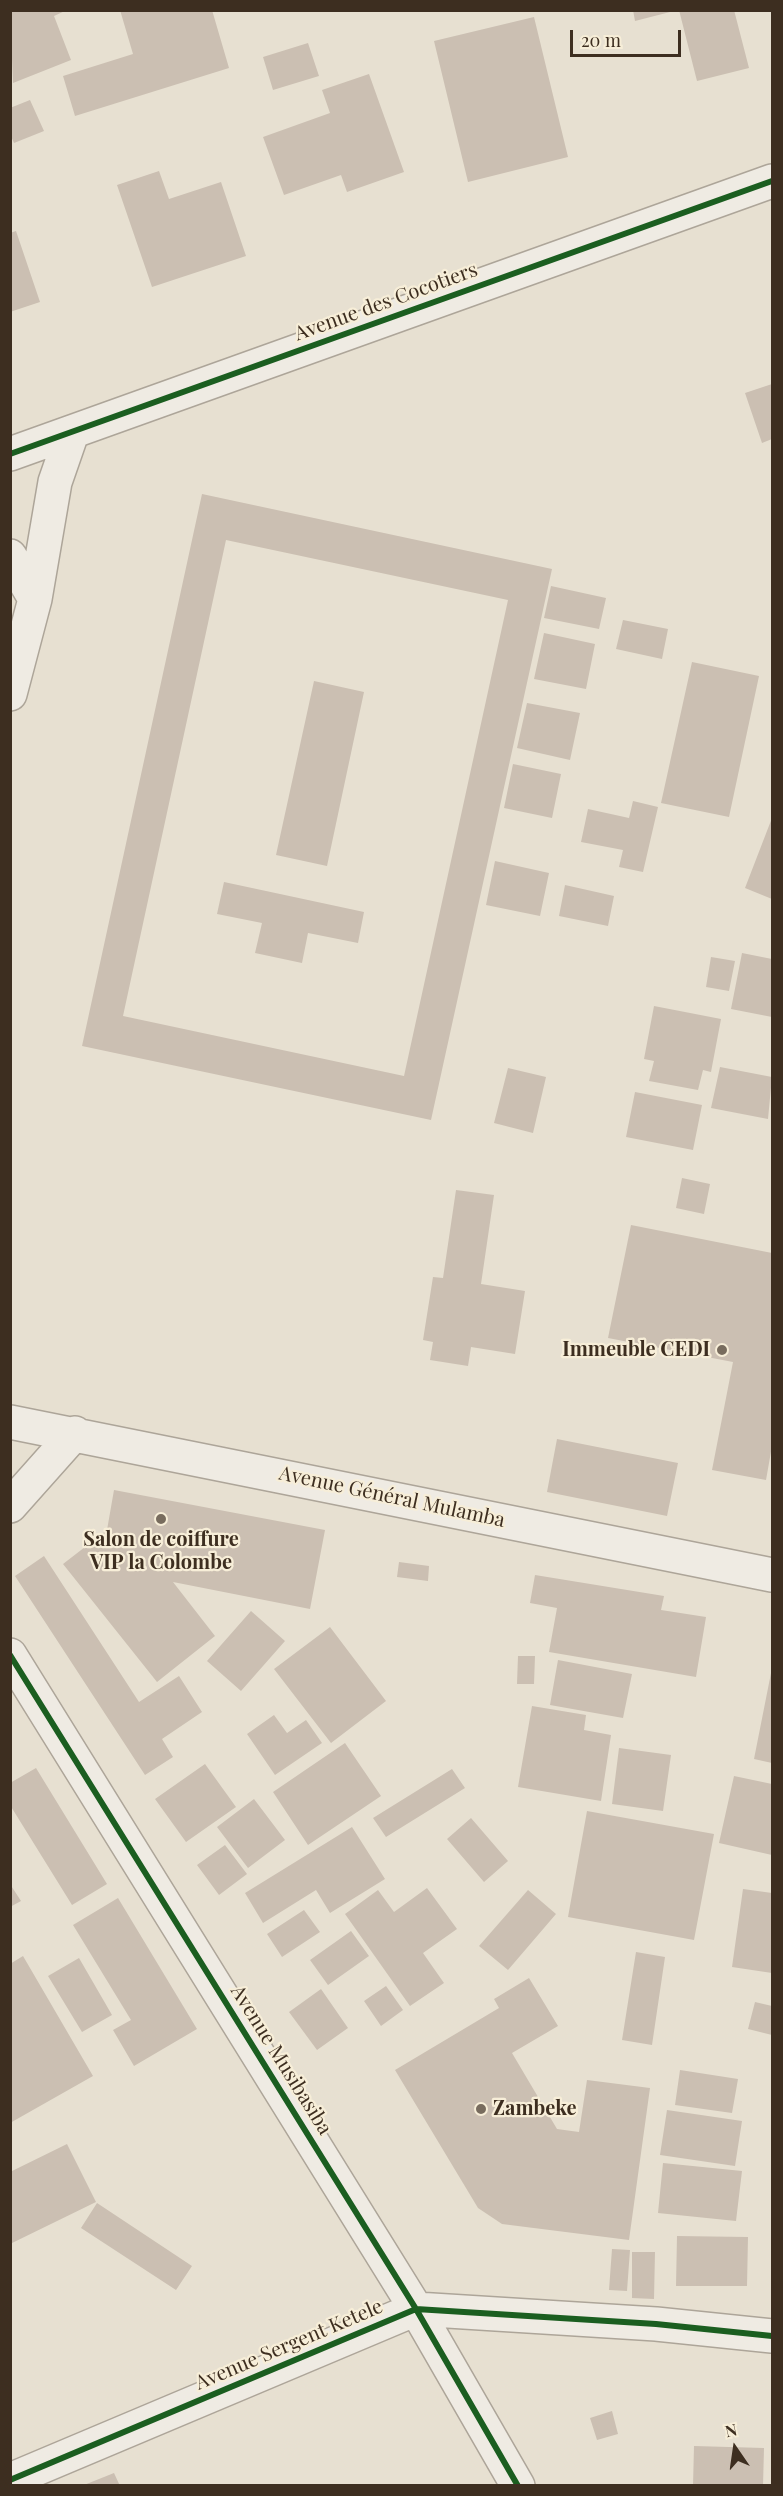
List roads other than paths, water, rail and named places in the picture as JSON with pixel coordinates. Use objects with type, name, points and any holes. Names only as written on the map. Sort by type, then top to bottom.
[{"type":"street","name":"Avenue des Cocotiers","points":[[10,454],[772,181]]},
{"type":"street","points":[[10,694],[35,598],[55,482],[72,433]]},
{"type":"street","points":[[10,556],[35,598]]},
{"type":"street","name":"Avenue Général Mulamba","points":[[10,1422],[75,1432],[772,1575]]},
{"type":"street","points":[[10,1506],[75,1432]]},
{"type":"street","name":"Avenue Musibasiba","points":[[10,1655],[416,2309],[518,2486]]},
{"type":"street","name":"Avenue Sergent Ketele","points":[[10,2480],[416,2309],[656,2324],[772,2336]]},
{"type":"place","name":"Immeuble CEDI","points":[[722,1350]]},
{"type":"place","name":"Salon de coiffure VIP la Colombe","points":[[161,1519]]},
{"type":"place","name":"Zambeke","points":[[481,2109]]}]
